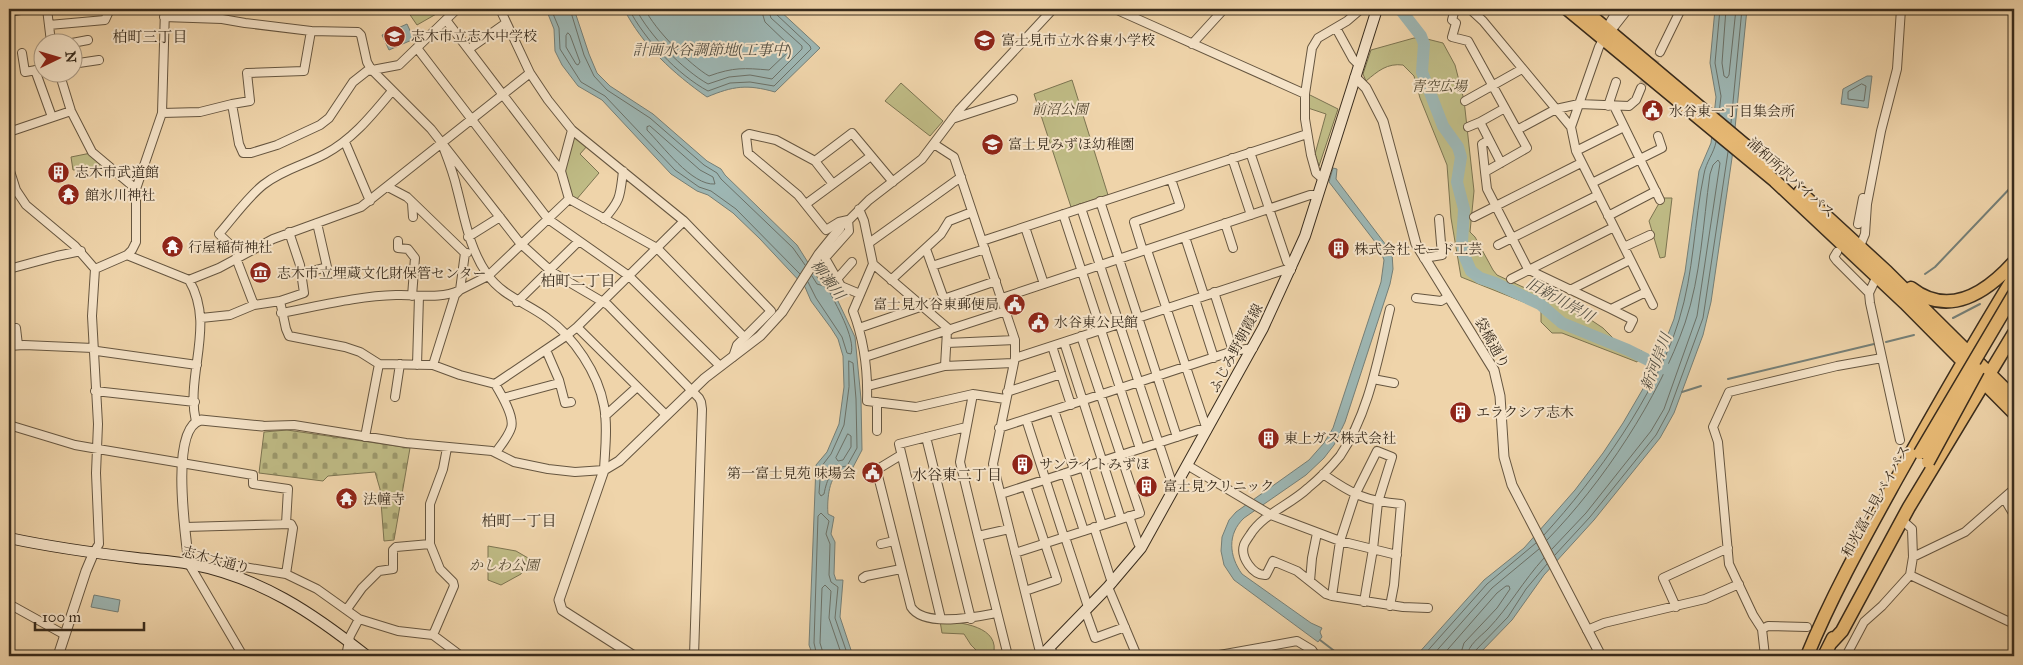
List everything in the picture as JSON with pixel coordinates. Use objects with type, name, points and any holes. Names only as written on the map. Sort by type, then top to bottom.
[{"type":"highway","name":"浦和所沢バイパス","points":[[1567,9],[1607,33]]},
{"type":"highway","name":"浦和所沢バイパス","points":[[1583,9],[1607,33],[1682,98],[1860,246],[1882,274]]},
{"type":"highway","name":"浦和所沢バイパス","points":[[1749,153],[1802,205],[1882,274],[1976,367]]},
{"type":"highway","points":[[1882,274],[1900,278],[1922,296],[1936,301],[1950,302],[1976,293],[1998,278],[2014,262]]},
{"type":"highway","points":[[1976,367],[2014,277]]},
{"type":"highway","points":[[1830,644],[1842,631],[1902,520],[1976,367],[2014,294]]},
{"type":"highway","points":[[1809,656],[1823,617],[1851,562],[2014,311]]},
{"type":"highway","points":[[1976,367],[2014,334]]},
{"type":"highway","points":[[1976,367],[2014,398]]},
{"type":"highway","points":[[1976,367],[2014,413]]},
{"type":"highway","name":"和光富士見バイパス","points":[[1809,656],[1858,564],[1924,458],[1976,367]]},
{"type":"highway","name":"和光富士見バイパス","points":[[1824,656],[1924,458]]},
{"type":"main road","name":"ふじみ野朝霞線","points":[[1041,656],[1110,585],[1141,548],[1253,348],[1292,268],[1318,195],[1377,9]]},
{"type":"main road","name":"志木大通り","points":[[10,540],[189,564],[218,572],[262,587],[286,599],[318,618],[367,656]]},
{"type":"street","points":[[9,12],[26,9]]},
{"type":"street","points":[[47,9],[50,32]]},
{"type":"street","points":[[49,25],[105,20],[110,9]]},
{"type":"street","points":[[232,104],[239,144],[243,153],[251,153],[277,145],[320,125],[330,118],[353,82],[371,69],[399,65],[457,9]]},
{"type":"street","points":[[500,9],[530,73],[548,100],[572,130],[684,221],[771,311],[734,350],[734,358]]},
{"type":"street","points":[[196,422],[201,420],[262,426],[294,425],[447,448],[496,452],[514,462],[535,468],[574,472],[604,470],[619,461],[692,390],[760,336],[778,317],[819,254],[840,228],[859,209],[922,159],[952,119],[1053,9]]},
{"type":"street","points":[[1115,9],[1305,94]]},
{"type":"street","points":[[1192,44],[1224,9]]},
{"type":"street","points":[[1323,179],[1316,173],[1307,134],[1305,94],[1314,42],[1361,9]]},
{"type":"street","points":[[1455,9],[1452,20],[1456,23],[1452,37],[1468,42],[1527,148],[1485,172]]},
{"type":"street","points":[[1470,9],[1483,21],[1571,126]]},
{"type":"street","points":[[1618,9],[1578,104],[1571,126],[1576,151],[1581,163],[1653,305]]},
{"type":"street","points":[[1607,33],[1628,9]]},
{"type":"street","points":[[1660,52],[1681,9]]},
{"type":"street","points":[[1860,246],[1865,234],[1867,204],[1874,163],[1897,68],[1901,9]]},
{"type":"street","points":[[95,269],[127,255],[136,242],[136,189],[162,113],[164,13],[311,31],[358,32],[361,35],[367,62],[371,69],[431,130],[459,163],[520,243],[550,270],[608,305],[692,390],[701,402],[694,656]]},
{"type":"street","points":[[446,20],[561,172],[569,199],[657,248],[744,338]]},
{"type":"street","points":[[469,49],[506,23]]},
{"type":"street","points":[[1336,28],[1353,59],[1359,65]]},
{"type":"street","points":[[162,113],[200,112],[232,104],[250,102],[247,73],[304,71],[311,31]]},
{"type":"street","points":[[82,41],[88,40]]},
{"type":"street","points":[[416,48],[472,118],[548,219],[629,276],[720,366]]},
{"type":"street","points":[[22,53],[26,72],[32,71]]},
{"type":"street","points":[[82,63],[99,60]]},
{"type":"street","points":[[1465,101],[1522,69]]},
{"type":"street","points":[[189,280],[219,268],[289,232],[353,210],[370,201],[530,73]]},
{"type":"street","name":"袋橋通り","points":[[1355,77],[1366,88],[1383,121],[1412,233],[1424,258],[1494,370],[1500,396],[1504,457],[1508,472],[1526,514],[1601,656]]},
{"type":"street","points":[[42,82],[52,118]]},
{"type":"street","points":[[62,82],[71,111],[92,152],[136,189]]},
{"type":"street","points":[[1616,82],[1611,106],[1624,127],[1660,200]]},
{"type":"street","points":[[1517,130],[1556,109],[1578,104],[1629,106],[1633,104],[1642,88]]},
{"type":"street","points":[[254,304],[239,257],[219,234],[261,186],[278,174],[325,154],[345,142],[392,91]]},
{"type":"street","points":[[952,119],[1013,99]]},
{"type":"street","points":[[1468,127],[1505,108]]},
{"type":"street","points":[[9,132],[71,111]]},
{"type":"street","points":[[1480,122],[1501,163]]},
{"type":"street","points":[[1576,151],[1624,127]]},
{"type":"street","points":[[561,172],[572,130]]},
{"type":"street","points":[[815,161],[852,133],[893,182]]},
{"type":"street","points":[[834,184],[815,161],[776,140],[749,134],[746,136],[748,153],[806,204],[826,230],[839,222],[848,220]]},
{"type":"street","points":[[982,241],[1307,134]]},
{"type":"street","points":[[1592,183],[1662,148],[1658,136]]},
{"type":"street","points":[[1489,140],[1482,144],[1487,189],[1529,270],[1633,320],[1629,328]]},
{"type":"street","points":[[345,142],[370,201]]},
{"type":"street","points":[[441,143],[451,168],[468,237],[474,252],[488,276],[518,302],[546,317],[566,336],[581,355],[593,375],[602,398],[605,416],[604,470],[559,600],[562,610],[634,656]]},
{"type":"street","points":[[934,144],[954,157],[1015,340],[1014,360],[993,459],[1041,656]]},
{"type":"street","points":[[868,386],[945,366],[1014,360],[1101,329],[1292,268],[1287,262],[1250,152]]},
{"type":"street","points":[[806,204],[871,156]]},
{"type":"street","points":[[1232,158],[1251,215]]},
{"type":"street","points":[[451,168],[459,163]]},
{"type":"street","points":[[1474,217],[1581,163]]},
{"type":"street","points":[[1858,224],[1868,173],[1874,163]]},
{"type":"street","points":[[9,168],[16,190],[26,205],[81,252],[95,269],[92,307],[98,449],[96,473],[99,544],[94,552],[58,656]]},
{"type":"street","points":[[604,220],[620,198],[623,170]]},
{"type":"street","points":[[869,243],[961,177]]},
{"type":"street","points":[[1001,494],[1198,430],[1207,430],[1166,308],[1134,222],[1180,206],[1171,178]]},
{"type":"street","points":[[388,187],[399,192],[412,203],[464,254]]},
{"type":"street","points":[[1608,216],[1656,191]]},
{"type":"street","points":[[1002,298],[1310,195],[1318,195]]},
{"type":"street","points":[[1498,245],[1598,196]]},
{"type":"street","points":[[281,313],[397,295],[447,295],[460,290],[488,276],[520,243],[569,199]]},
{"type":"street","points":[[1100,201],[1177,437]]},
{"type":"street","points":[[412,203],[413,217]]},
{"type":"street","points":[[1082,208],[1174,489]]},
{"type":"street","points":[[859,209],[862,214],[873,264],[852,311],[859,328],[865,358],[868,386],[867,401],[916,407],[973,394],[1006,396],[1061,374]]},
{"type":"street","points":[[891,280],[941,234],[949,221],[972,212]]},
{"type":"street","points":[[1063,214],[1140,449]]},
{"type":"street","points":[[468,237],[500,217]]},
{"type":"street","points":[[1424,258],[1442,255],[1439,219]]},
{"type":"street","points":[[848,220],[849,230],[825,258],[841,286],[860,294]]},
{"type":"street","points":[[280,301],[281,313],[289,336],[345,347],[360,352],[379,364],[433,365],[460,376],[495,384],[577,327],[684,221]]},
{"type":"street","points":[[301,274],[326,267],[317,223]]},
{"type":"street","points":[[1225,223],[1233,248]]},
{"type":"street","points":[[1025,226],[1044,284]]},
{"type":"street","points":[[1511,279],[1614,227]]},
{"type":"street","points":[[201,318],[230,314],[254,304],[280,301],[304,293],[300,265],[289,232]]},
{"type":"street","points":[[1624,247],[1650,235]]},
{"type":"street","points":[[1185,237],[1204,295]]},
{"type":"street","points":[[398,241],[398,248],[408,249],[415,258],[416,365]]},
{"type":"street","points":[[518,302],[579,242]]},
{"type":"street","points":[[926,249],[944,299]]},
{"type":"street","points":[[932,266],[985,249]]},
{"type":"street","points":[[9,269],[56,256],[81,252]]},
{"type":"street","points":[[464,254],[474,252]]},
{"type":"street","points":[[1837,252],[1834,257],[1837,261],[1869,293],[1900,440]]},
{"type":"street","points":[[433,365],[455,295],[460,290],[464,254]]},
{"type":"street","points":[[127,255],[189,280],[199,302],[201,318],[196,365],[196,422],[189,435],[181,462],[189,564],[242,656]]},
{"type":"street","points":[[1570,290],[1630,260]]},
{"type":"street","points":[[837,280],[852,262]]},
{"type":"street","points":[[873,264],[948,330]]},
{"type":"street","points":[[1869,293],[1882,274]]},
{"type":"street","points":[[859,328],[996,281]]},
{"type":"street","points":[[955,285],[958,294]]},
{"type":"street","points":[[1214,292],[1233,352]]},
{"type":"street","points":[[1611,310],[1646,292]]},
{"type":"street","points":[[1416,298],[1441,301],[1448,297]]},
{"type":"street","points":[[1195,299],[1214,358]]},
{"type":"street","points":[[1390,309],[1373,379],[1352,435],[1339,456],[1323,474],[1297,497],[1267,512],[1255,527],[1244,546],[1246,560],[1250,567],[1264,578],[1273,561],[1297,571],[1326,594],[1332,596],[1390,606],[1428,608]]},
{"type":"street","points":[[865,358],[1006,311]]},
{"type":"street","points":[[577,327],[666,416]]},
{"type":"street","points":[[9,329],[16,328],[18,345]]},
{"type":"street","points":[[945,366],[948,330]]},
{"type":"street","points":[[1016,553],[1140,512],[1082,336]]},
{"type":"street","points":[[947,344],[1015,340]]},
{"type":"street","points":[[1064,342],[1102,461],[1125,517],[1141,548]]},
{"type":"street","points":[[9,346],[93,348],[97,351],[196,365]]},
{"type":"street","points":[[1052,346],[1071,405]]},
{"type":"street","points":[[999,428],[1233,352],[1253,348]]},
{"type":"street","points":[[546,350],[565,404],[571,402]]},
{"type":"street","points":[[1765,656],[1762,629],[1753,615],[1729,564],[1718,442],[1713,427],[1729,392],[1837,366],[1882,358]]},
{"type":"street","points":[[365,437],[379,364]]},
{"type":"street","points":[[396,397],[400,364]]},
{"type":"street","points":[[1373,379],[1394,383]]},
{"type":"street","points":[[503,398],[559,383]]},
{"type":"street","points":[[495,384],[503,398],[512,423],[509,432],[496,452]]},
{"type":"street","points":[[605,416],[637,388]]},
{"type":"street","points":[[95,391],[195,402]]},
{"type":"street","points":[[973,394],[960,462],[1008,656]]},
{"type":"street","points":[[877,402],[877,432]]},
{"type":"street","points":[[1054,410],[1074,470]]},
{"type":"street","points":[[1026,419],[1065,537],[1095,638],[1125,627]]},
{"type":"street","points":[[9,425],[98,449],[253,474],[253,484],[288,489],[286,524]]},
{"type":"street","points":[[941,619],[899,444],[966,427]]},
{"type":"street","points":[[926,437],[971,619]]},
{"type":"street","points":[[433,635],[454,586],[453,582],[440,569],[430,544],[430,504],[443,469],[447,448]]},
{"type":"street","points":[[1332,596],[1340,540],[1355,495],[1377,451],[1392,456],[1378,502],[1373,549],[1364,602]]},
{"type":"street","points":[[901,455],[878,469],[877,472],[913,611],[924,616],[941,619],[971,619],[997,613]]},
{"type":"street","points":[[1187,465],[1267,512],[1317,533],[1397,555]]},
{"type":"street","points":[[1084,467],[1102,525]]},
{"type":"street","points":[[1065,474],[1084,531]]},
{"type":"street","points":[[1323,474],[1355,495],[1378,502],[1401,504],[1390,606]]},
{"type":"street","points":[[1025,591],[1057,580],[1026,486]]},
{"type":"street","points":[[1913,557],[1965,532],[2014,489]]},
{"type":"street","points":[[2004,498],[2014,515]]},
{"type":"street","points":[[1846,656],[1864,622],[1910,576],[1913,557],[1912,530],[1902,520]]},
{"type":"street","points":[[185,527],[290,524],[293,528],[286,574]]},
{"type":"street","points":[[1094,528],[1110,585],[1137,656]]},
{"type":"street","points":[[978,536],[1009,529]]},
{"type":"street","points":[[1310,581],[1317,533]]},
{"type":"street","points":[[881,544],[894,541]]},
{"type":"street","points":[[347,609],[362,588],[379,571],[393,569],[393,550],[396,547],[430,544]]},
{"type":"street","points":[[1676,607],[1663,578],[1728,548]]},
{"type":"street","points":[[218,572],[223,566],[230,566],[286,574],[317,588],[359,619],[398,631],[433,635],[461,656]]},
{"type":"street","points":[[863,578],[901,569]]},
{"type":"street","points":[[1910,576],[2014,624]]},
{"type":"street","points":[[1587,630],[1604,623],[1705,599],[1739,584]]},
{"type":"street","points":[[9,604],[65,636]]},
{"type":"street","points":[[346,656],[349,642],[359,619]]},
{"type":"street","points":[[1762,629],[1768,626],[1807,627]]},
{"type":"street","points":[[1214,656],[1242,653],[1297,641],[1312,650],[1316,656]]},
{"type":"street","points":[[1049,647],[1055,656]]},
{"type":"green space","points":[[406,9],[445,9],[417,25]]},
{"type":"green space","name":"青空広場","points":[[1414,38],[1423,38],[1443,43],[1455,65],[1464,100],[1474,191],[1470,232],[1475,237],[1493,270],[1497,275],[1576,310],[1603,328],[1618,343],[1642,351],[1637,362],[1562,333],[1552,333],[1541,322],[1541,309],[1461,277],[1451,218],[1447,165],[1420,98],[1414,76],[1403,65],[1392,65],[1383,68],[1366,81],[1363,74],[1371,50]]},
{"type":"green space","name":"前沼公園","points":[[1072,80],[1108,195],[1071,207],[1034,94]]},
{"type":"green space","points":[[901,83],[943,121],[930,136],[885,101]]},
{"type":"green space","points":[[1308,94],[1338,109],[1319,166],[1315,154],[1326,114],[1308,108]]},
{"type":"green space","points":[[576,135],[588,145],[580,154],[599,173],[576,200],[570,196],[564,174],[572,136]]},
{"type":"green space","points":[[91,153],[106,167],[73,170],[71,157]]},
{"type":"green space","points":[[1662,198],[1672,198],[1665,257],[1660,258],[1649,221]]},
{"type":"green space","points":[[287,430],[410,448],[394,540],[384,541],[380,489],[375,472],[328,476],[323,481],[259,473],[264,432]]},
{"type":"green space","name":"かしわ公園","points":[[488,546],[516,551],[528,558],[521,574],[501,585],[488,580]]},
{"type":"green space","points":[[940,621],[968,625],[985,632],[991,638],[994,646],[993,656],[982,656],[971,645],[964,634],[942,633]]},
{"type":"water","name":"柳瀬川","points":[[546,9],[574,9],[597,73],[610,86],[653,114],[707,161],[721,169],[797,245],[819,280],[823,282],[828,280],[855,337],[861,399],[862,450],[851,471],[839,473],[832,480],[828,504],[828,514],[834,517],[831,534],[835,542],[834,574],[836,580],[843,580],[840,617],[853,656],[813,656],[809,645],[816,465],[827,452],[839,424],[844,387],[843,356],[838,339],[811,301],[805,287],[760,239],[733,213],[708,195],[697,191],[671,174],[602,100],[578,86],[562,65],[555,51],[554,29]]},
{"type":"water","name":"計画水谷調節地(工事中)","points":[[624,9],[778,9],[820,48],[775,92],[740,87],[707,97],[671,69],[649,47]]},
{"type":"water","points":[[1715,9],[1747,9],[1732,158],[1711,302],[1703,335],[1674,413],[1660,438],[1594,520],[1544,575],[1512,620],[1477,656],[1416,656],[1484,580],[1524,548],[1575,490],[1623,423],[1644,387],[1661,352],[1674,319],[1685,272],[1699,171],[1711,143],[1716,97],[1710,63]]},
{"type":"water","points":[[407,24],[414,39],[389,50],[382,35]]},
{"type":"water","points":[[1867,76],[1872,76],[1868,108],[1841,104],[1843,89]]},
{"type":"water","points":[[1333,168],[1337,169],[1336,179],[1392,253],[1393,269],[1390,284],[1345,422],[1334,445],[1324,458],[1306,475],[1244,518],[1238,524],[1232,538],[1232,553],[1242,574],[1311,623],[1322,628],[1320,632],[1322,637],[1318,642],[1234,580],[1224,565],[1221,551],[1222,537],[1229,520],[1236,512],[1309,460],[1324,443],[1333,428],[1381,282],[1384,260],[1379,247],[1329,182]]},
{"type":"water","points":[[94,595],[120,600],[118,612],[91,607]]},
{"type":"waterway","name":"旧新川岸川","points":[[1400,9],[1421,36],[1424,44],[1422,72],[1443,126],[1458,147],[1461,157],[1457,182],[1464,209],[1462,243],[1464,255],[1471,271],[1480,278],[1540,304],[1562,323],[1628,350],[1670,371]]},
{"type":"waterway","points":[[1925,274],[1935,267],[2014,184]]},
{"type":"waterway","points":[[1953,318],[1980,304]]},
{"type":"waterway","points":[[1886,342],[1914,335]]},
{"type":"waterway","points":[[1728,379],[1874,344]]},
{"type":"waterway","points":[[1682,392],[1701,386]]},
{"type":"waterway","points":[[1320,640],[1341,656]]},
{"type":"tunnel","points":[[1641,88],[1660,52]]},
{"type":"place","name":"志木市立志木中学校","points":[[395,36]]},
{"type":"place","name":"富士見市立水谷東小学校","points":[[985,40]]},
{"type":"place","name":"水谷東一丁目集会所","points":[[1653,111]]},
{"type":"place","name":"富士見みずほ幼稚園","points":[[992,144]]},
{"type":"place","name":"志木市武道館","points":[[59,172]]},
{"type":"place","name":"館氷川神社","points":[[69,195]]},
{"type":"place","name":"行屋稲荷神社","points":[[172,247]]},
{"type":"place","name":"株式会社 モード工芸","points":[[1338,249]]},
{"type":"place","name":"志木市立埋蔵文化財保管センター","points":[[261,273]]},
{"type":"place","name":"富士見水谷東郵便局","points":[[1015,304]]},
{"type":"place","name":"水谷東公民館","points":[[1038,322]]},
{"type":"place","name":"エラクシア志木","points":[[1460,412]]},
{"type":"place","name":"東上ガス株式会社","points":[[1268,438]]},
{"type":"place","name":"サンライトみずほ","points":[[1023,464]]},
{"type":"place","name":"第一富士見苑 味場会","points":[[872,473]]},
{"type":"place","name":"富士見クリニック","points":[[1147,486]]},
{"type":"place","name":"法幢寺","points":[[347,499]]},
{"type":"district","name":"柏町三丁目","points":[[150,37]]},
{"type":"district","name":"柏町二丁目","points":[[578,281]]},
{"type":"district","name":"水谷東二丁目","points":[[957,475]]},
{"type":"district","name":"柏町一丁目","points":[[519,521]]},
{"type":"water label","name":"新河岸川","points":[[1656,362]]}]
